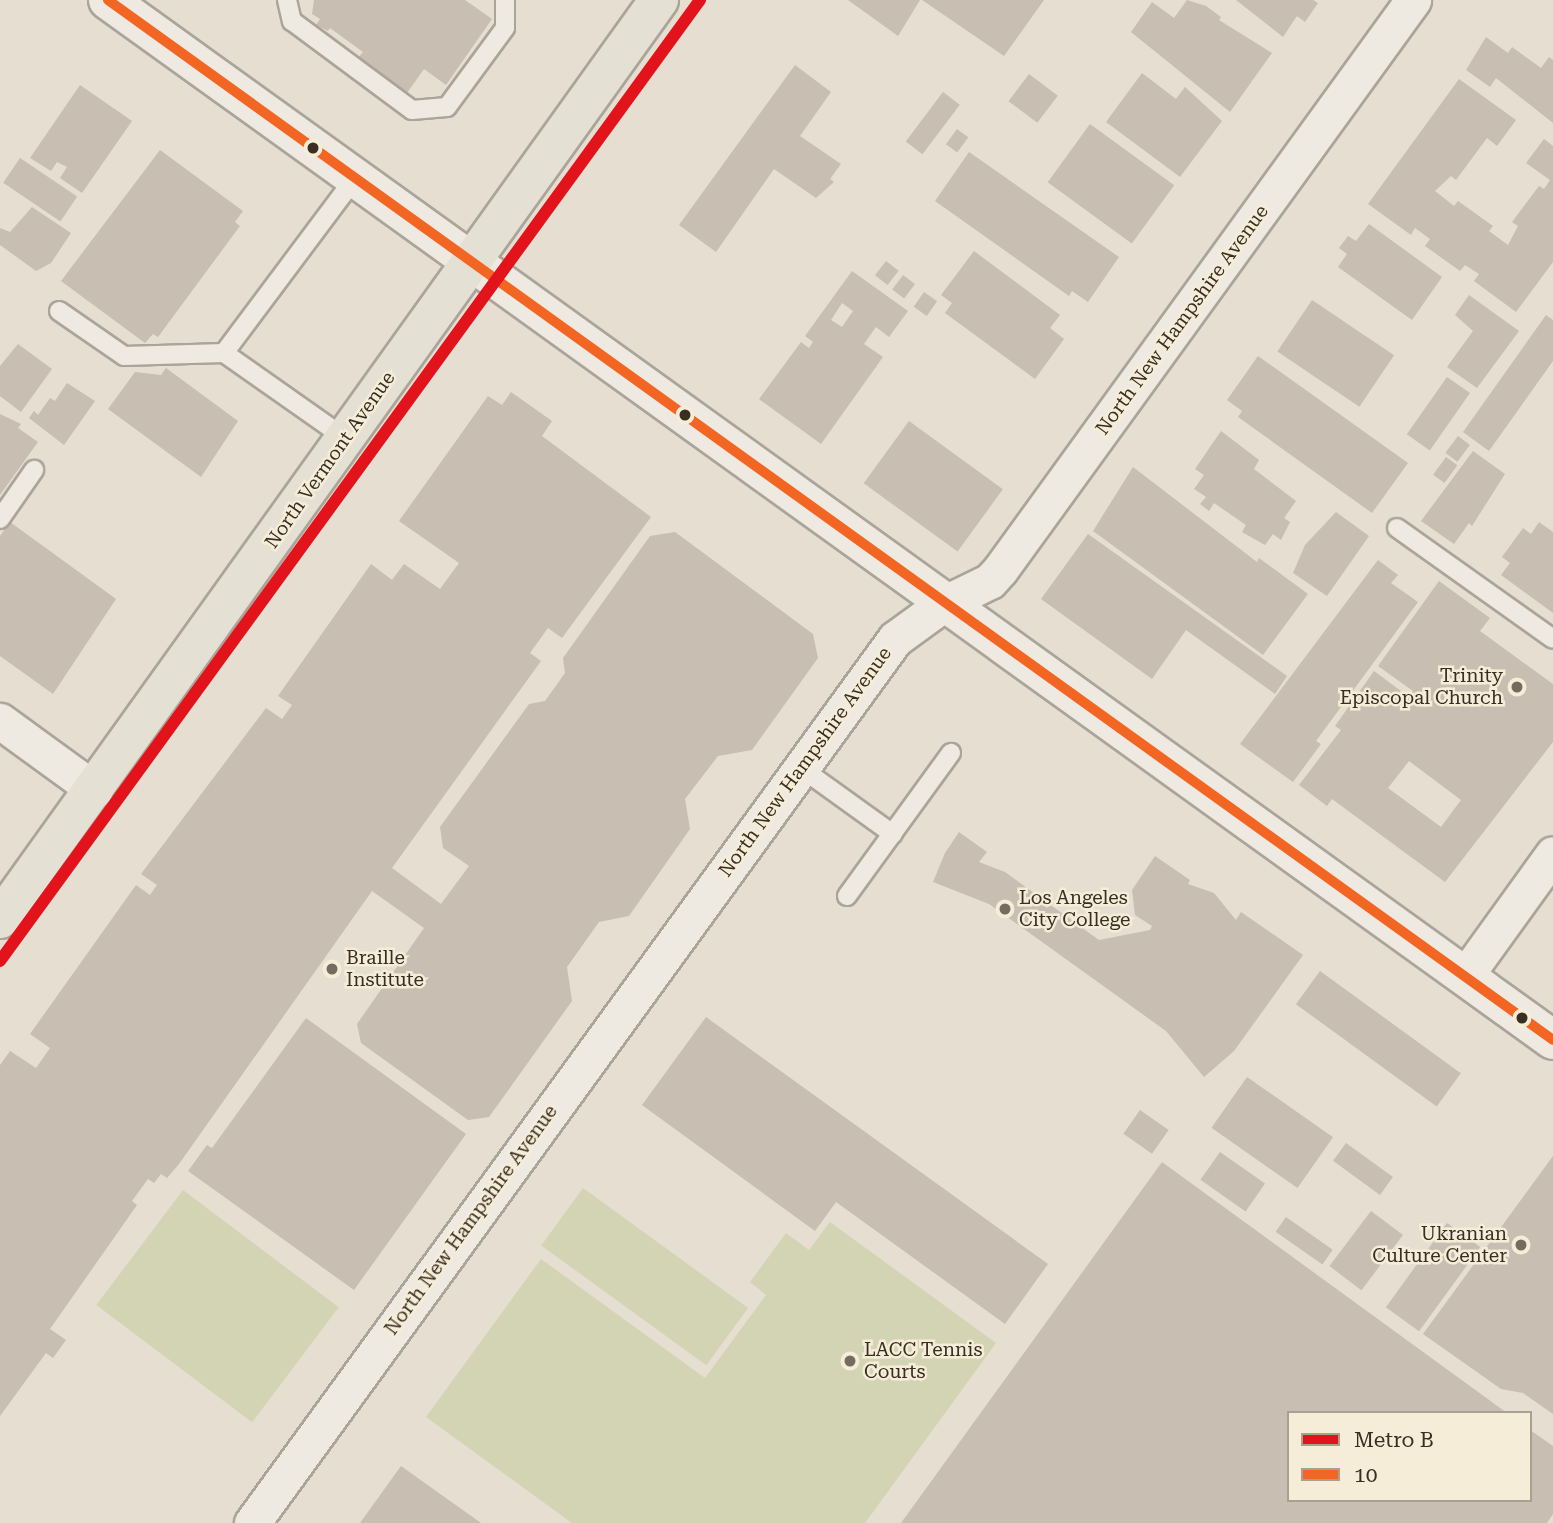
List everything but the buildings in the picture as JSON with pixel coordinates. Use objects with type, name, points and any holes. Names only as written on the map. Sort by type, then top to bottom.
[{"type":"main road","points":[[108,0],[943,604],[1553,1040]]},
{"type":"main road","name":"North Vermont Avenue","points":[[0,919],[659,0]]},
{"type":"street","name":"North New Hampshire Avenue","points":[[252,1523],[895,639],[943,604],[990,581],[1000,570],[1413,0]]},
{"type":"street","points":[[0,720],[94,790]]},
{"type":"street","points":[[1465,976],[1553,854]]},
{"type":"lane","points":[[287,0],[292,21],[412,110],[447,107],[505,28],[505,0]]},
{"type":"lane","points":[[224,353],[355,179]]},
{"type":"lane","points":[[60,311],[124,356],[224,353],[345,438]]},
{"type":"lane","points":[[0,519],[34,470]]},
{"type":"lane","points":[[1397,528],[1553,639]]},
{"type":"lane","points":[[847,896],[951,753]]},
{"type":"lane","points":[[801,768],[893,834]]},
{"type":"green space","points":[[583,1188],[748,1308],[706,1365],[541,1245]]},
{"type":"green space","points":[[183,1190],[339,1307],[252,1422],[96,1305]]},
{"type":"green space","name":"LACC Tennis Courts","points":[[830,1222],[996,1343],[865,1523],[572,1523],[426,1417],[541,1259],[705,1378],[766,1295],[750,1282],[786,1233],[809,1250]]},
{"type":"metro line","name":"B","points":[[0,961],[700,0]]},
{"type":"transit line","name":"10","points":[[108,0],[1553,1040]]},
{"type":"place","name":"Trinity Episcopal Church","points":[[1517,687]]},
{"type":"place","name":"Los Angeles City College","points":[[1005,909]]},
{"type":"place","name":"Braille Institute","points":[[332,969]]},
{"type":"place","name":"Ukranian Culture Center","points":[[1521,1245]]},
{"type":"place","name":"LACC Tennis Courts","points":[[850,1361]]}]
